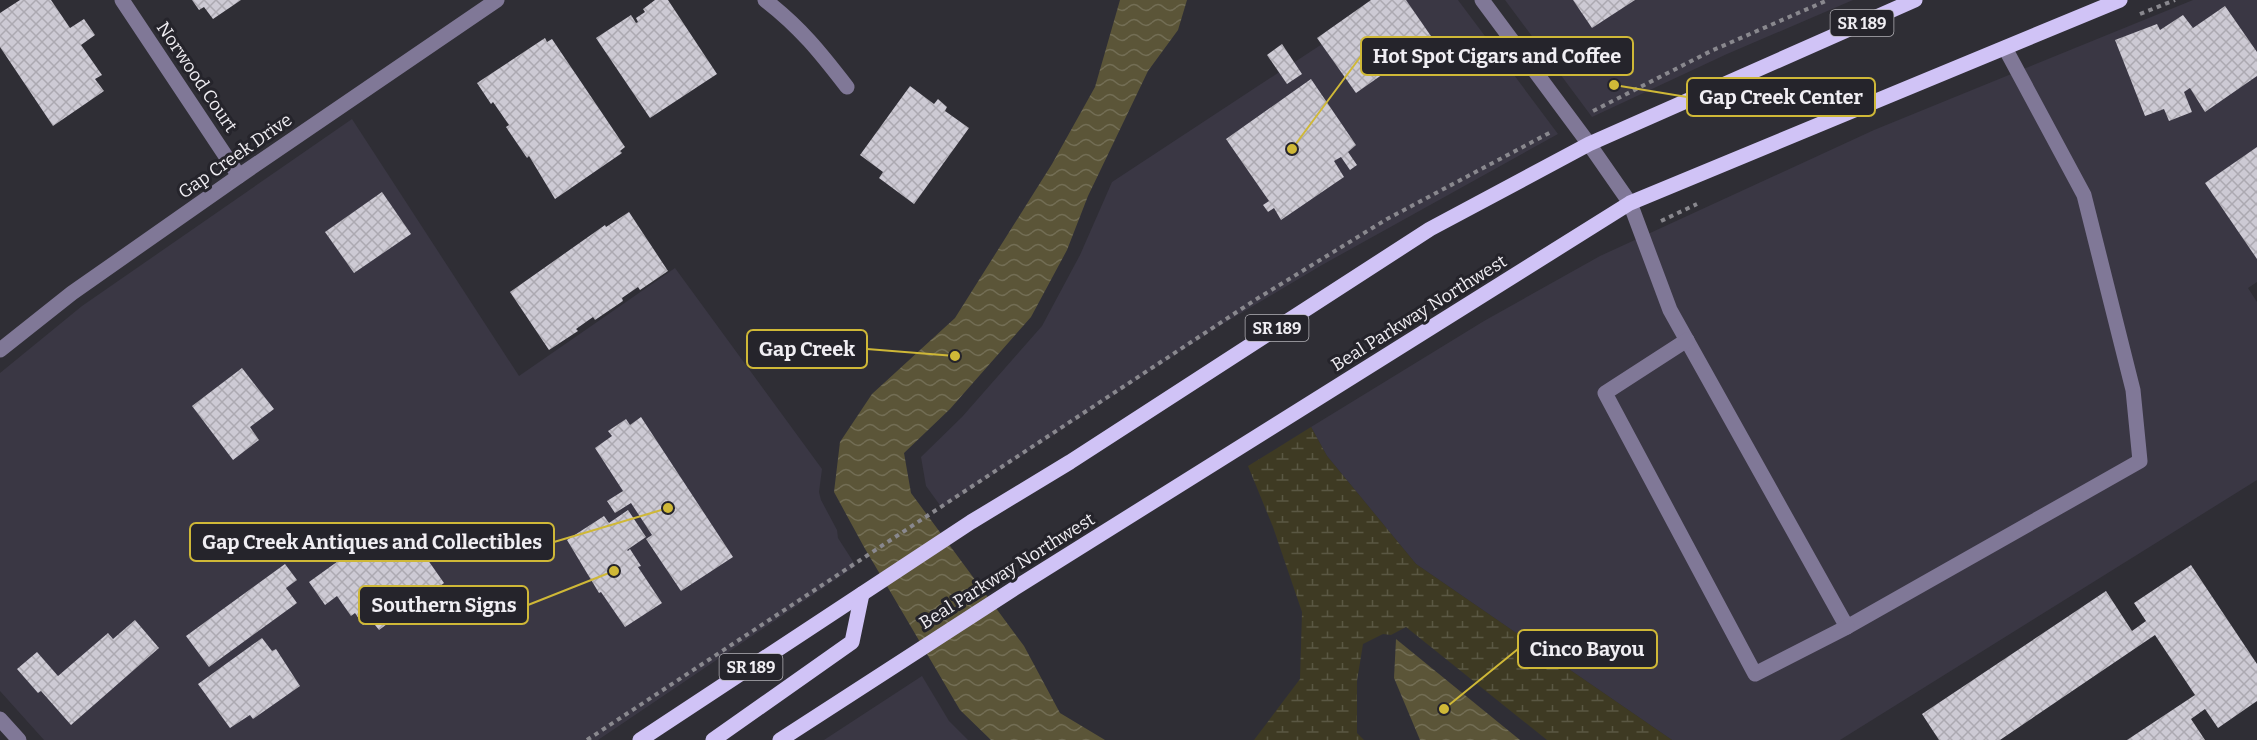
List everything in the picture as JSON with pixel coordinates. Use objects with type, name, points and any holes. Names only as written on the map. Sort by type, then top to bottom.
[{"type":"main road","name":"SR 189","points":[[640,740],[971,522],[1070,462],[1430,229],[1589,144],[1914,0]]},
{"type":"main road","name":"Beal Parkway Northwest","points":[[780,740],[1015,588],[1630,204],[2120,0]]},
{"type":"main road","points":[[713,740],[852,642],[862,594]]},
{"type":"street","name":"Norwood Court","points":[[122,0],[239,176]]},
{"type":"street","name":"Gap Creek Drive","points":[[0,350],[72,293],[496,0]]},
{"type":"street","points":[[765,0],[792,21],[847,87]]},
{"type":"street","points":[[1482,0],[1589,144],[1630,204],[1670,310],[1847,627]]},
{"type":"street","points":[[1687,340],[1605,393],[1755,674],[1847,627],[2140,461],[2133,390],[2084,195],[2005,48]]},
{"type":"street","points":[[0,719],[19,740]]},
{"type":"path","points":[[2133,17],[2175,0]]},
{"type":"path","points":[[1640,231],[1701,203]]},
{"type":"path","points":[[587,740],[955,499]]},
{"type":"shaded area","points":[[1389,0],[1458,0],[1558,134],[1322,265],[1216,328],[942,508],[926,486],[921,457],[962,417],[1042,326],[1080,255],[1112,182]]},
{"type":"shaded area","points":[[1505,0],[1853,0],[1727,54],[1592,117]]},
{"type":"shaded area","points":[[2193,0],[2257,0],[2257,282],[2248,288],[2257,302],[2257,480],[1840,740],[1672,740],[1416,564],[1327,456],[1311,427],[1484,321],[1600,256],[1874,130]]},
{"type":"shaded area","points":[[352,119],[519,376],[675,268],[822,469],[819,492],[821,500],[837,530],[838,538],[856,566],[598,740],[44,740],[0,691],[0,373],[82,306]]},
{"type":"shaded area","points":[[922,676],[949,721],[968,740],[824,740]]},
{"type":"green space","points":[[1311,427],[1327,456],[1416,564],[1672,740],[1547,740],[1406,627],[1391,635],[1383,634],[1363,644],[1357,681],[1357,733],[1364,740],[1254,740],[1300,679],[1302,612],[1273,527],[1248,466]]},
{"type":"water","points":[[1120,0],[1187,0],[1178,30],[1148,71],[1088,196],[1067,250],[1031,317],[950,409],[904,453],[911,493],[1024,646],[1060,713],[1105,740],[991,740],[960,710],[834,492],[840,442],[872,394],[955,318],[1052,164],[1095,87]]},
{"type":"water","points":[[1396,639],[1520,740],[1420,740],[1394,678]]},
{"type":"building","points":[[20,0],[51,0],[70,28],[84,19],[95,35],[81,45],[102,75],[95,79],[104,91],[53,126],[0,47],[0,13]]},
{"type":"building","points":[[192,0],[241,0],[213,19],[204,7],[199,10]]},
{"type":"building","points":[[655,0],[668,0],[717,74],[650,118],[596,38],[631,15],[636,23],[638,22],[636,18],[645,12],[643,9]]},
{"type":"building","points":[[1371,0],[1406,0],[1433,39],[1356,93],[1317,38]]},
{"type":"building","points":[[1573,0],[1635,0],[1592,28]]},
{"type":"building","points":[[2225,6],[2257,52],[2257,76],[2205,112],[2190,88],[2184,92],[2192,112],[2169,121],[2164,109],[2145,116],[2115,40],[2157,24],[2160,30],[2183,15],[2193,28]]},
{"type":"building","points":[[545,38],[547,42],[552,39],[625,147],[620,151],[622,153],[555,199],[529,156],[527,158],[506,127],[509,125],[477,83]]},
{"type":"building","points":[[1282,44],[1302,74],[1287,84],[1267,55]]},
{"type":"building","points":[[1311,79],[1356,145],[1348,152],[1357,165],[1350,170],[1341,157],[1334,161],[1344,177],[1281,220],[1274,208],[1268,212],[1263,205],[1269,201],[1226,139]]},
{"type":"building","points":[[910,86],[934,104],[938,99],[947,107],[945,111],[969,128],[914,204],[879,178],[883,172],[860,155]]},
{"type":"building","points":[[2257,147],[2257,259],[2205,183]]},
{"type":"building","points":[[382,192],[411,234],[354,273],[325,232]]},
{"type":"building","points":[[629,212],[668,271],[640,290],[638,287],[622,298],[623,301],[595,320],[593,317],[576,329],[578,331],[549,350],[510,292],[605,225],[606,227]]},
{"type":"building","points":[[242,368],[274,409],[250,427],[259,440],[233,460],[192,406]]},
{"type":"building","points":[[641,417],[733,557],[681,591],[646,539],[652,535],[631,503],[615,513],[607,501],[623,491],[595,448],[612,436],[608,431],[626,419],[630,425]]},
{"type":"building","points":[[628,510],[646,537],[627,550],[630,549],[641,566],[638,567],[662,603],[625,627],[601,592],[599,593],[567,540],[604,516],[609,523]]},
{"type":"building","points":[[366,541],[379,561],[390,553],[394,558],[416,543],[444,583],[423,599],[416,588],[406,595],[413,605],[379,630],[371,620],[363,625],[355,613],[351,616],[337,596],[325,605],[309,582]]},
{"type":"building","points":[[285,564],[297,580],[286,588],[297,603],[209,667],[186,636]]},
{"type":"building","points":[[2191,565],[2257,664],[2257,701],[2218,728],[2205,709],[2191,719],[2205,740],[2127,740],[2195,695],[2155,635],[2000,740],[1939,740],[1922,714],[2106,591],[2132,631],[2146,621],[2134,603]]},
{"type":"building","points":[[135,620],[159,648],[71,725],[41,691],[38,693],[17,669],[37,652],[58,676],[108,633],[113,639]]},
{"type":"building","points":[[262,638],[272,651],[276,649],[300,686],[253,719],[250,715],[230,728],[198,684]]},
{"type":"place","name":"Gap Creek Center","points":[[1614,85]]},
{"type":"place","name":"Hot Spot Cigars and Coffee","points":[[1292,149]]},
{"type":"place","name":"Gap Creek","points":[[955,356]]},
{"type":"place","name":"Gap Creek Antiques and Collectibles","points":[[668,508]]},
{"type":"place","name":"Southern Signs","points":[[614,571]]},
{"type":"place","name":"Cinco Bayou","points":[[1444,709]]}]
